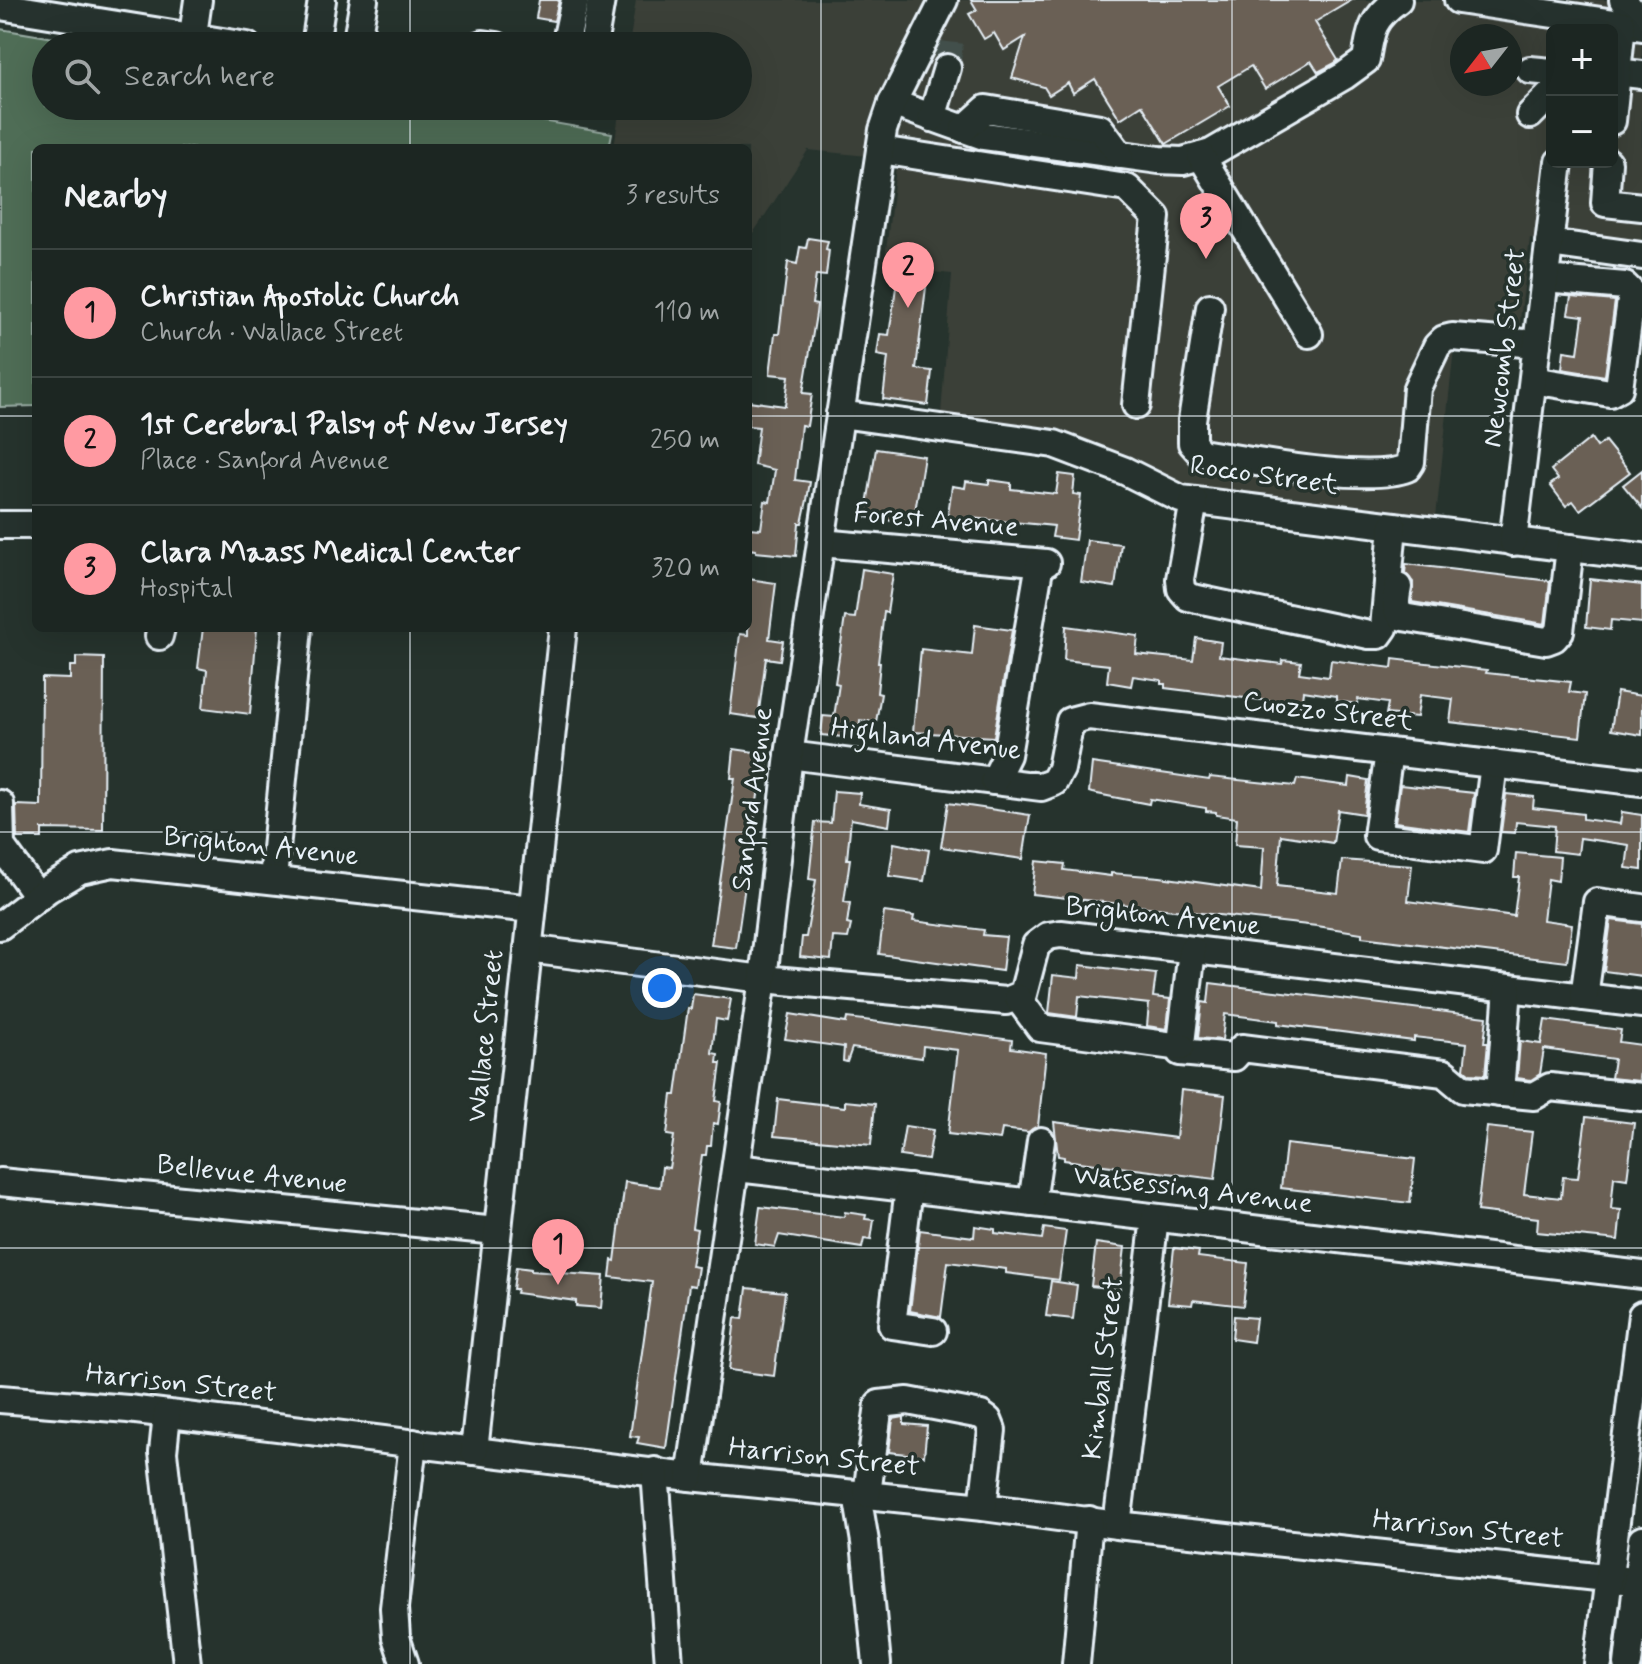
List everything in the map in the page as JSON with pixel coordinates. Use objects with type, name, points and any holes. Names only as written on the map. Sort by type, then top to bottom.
[{"type":"street","points":[[193,32],[198,0]]},
{"type":"street","points":[[317,32],[322,0]]},
{"type":"street","points":[[358,32],[364,0]]},
{"type":"street","points":[[568,32],[575,0]]},
{"type":"street","points":[[595,32],[601,0]]},
{"type":"street","points":[[892,103],[984,136],[1183,161],[1211,153],[1324,88],[1366,60],[1371,25],[1398,0]]},
{"type":"street","points":[[1458,0],[1576,23],[1632,19],[1629,74],[1618,104]]},
{"type":"street","points":[[942,4],[951,34]]},
{"type":"street","name":"Sanford Avenue","points":[[690,1477],[763,979],[789,755],[882,140],[892,103],[942,4]]},
{"type":"street","points":[[0,6],[173,32]]},
{"type":"street","points":[[932,118],[947,68]]},
{"type":"street","points":[[1530,115],[1549,96]]},
{"type":"street","points":[[882,140],[1127,188],[1156,217],[1136,405]]},
{"type":"street","points":[[1201,156],[1303,325]]},
{"type":"street","name":"Newcomb Street","points":[[1513,542],[1558,168]]},
{"type":"street","points":[[1608,168],[1605,203],[1642,207]]},
{"type":"street","points":[[1549,243],[1642,256]]},
{"type":"street","points":[[1533,380],[1610,393],[1619,388],[1632,293],[1625,286],[1545,279]]},
{"type":"street","points":[[1210,307],[1192,420],[1192,443],[1201,453],[1295,466],[1379,474],[1407,468],[1411,462],[1417,388],[1437,346],[1452,337],[1537,344]]},
{"type":"street","name":"Rocco Street","points":[[840,414],[1054,444],[1125,471],[1181,499],[1642,557]]},
{"type":"street","points":[[1194,501],[1180,579],[1181,589],[1188,597],[1369,635],[1379,635],[1384,628],[1401,527]]},
{"type":"street","points":[[0,525],[32,525]]},
{"type":"street","points":[[1401,527],[1395,605],[1403,617],[1546,641],[1560,631],[1570,548]]},
{"type":"street","name":"Forest Avenue","points":[[821,543],[1043,563],[1007,755],[994,781]]},
{"type":"street","points":[[273,879],[298,632]]},
{"type":"street","name":"Wallace Street","points":[[474,1451],[563,632]]},
{"type":"street","name":"Cuozzo Street","points":[[1054,782],[1061,769],[1070,721],[1078,717],[1642,782]]},
{"type":"street","points":[[1389,752],[1377,836],[1483,850],[1494,764]]},
{"type":"street","name":"Highland Avenue","points":[[789,755],[1041,787],[1054,782]]},
{"type":"street","points":[[0,804],[1,846],[38,897]]},
{"type":"street","name":"Brighton Avenue","points":[[0,926],[80,870],[113,863],[532,909]]},
{"type":"street","points":[[1584,997],[1597,902],[1642,908]]},
{"type":"street","name":"Brighton Avenue","points":[[1018,998],[1023,994],[1036,945],[1048,936],[1061,934],[1642,1004]]},
{"type":"street","points":[[528,949],[763,979],[1006,1001],[1018,998],[1040,1028],[1181,1047]]},
{"type":"street","points":[[1192,950],[1180,1052],[1234,1057],[1242,1048],[1444,1073],[1463,1089],[1534,1096],[1550,1087],[1642,1097]]},
{"type":"street","points":[[1500,1093],[1508,988]]},
{"type":"street","points":[[1032,1203],[1041,1141]]},
{"type":"street","name":"Watsessing Avenue","points":[[737,1168],[1642,1275]]},
{"type":"street","name":"Bellevue Avenue","points":[[0,1182],[497,1231]]},
{"type":"street","points":[[909,1188],[892,1325],[933,1331]]},
{"type":"street","name":"Kimball Street","points":[[1117,1525],[1155,1218]]},
{"type":"street","points":[[1598,1664],[1642,1315]]},
{"type":"street","name":"Harrison Street","points":[[0,1399],[167,1414],[690,1477],[983,1507],[1117,1525],[1639,1582]]},
{"type":"street","points":[[877,1664],[862,1494],[879,1404],[908,1401],[981,1415],[988,1420],[992,1430],[983,1507]]},
{"type":"street","points":[[167,1414],[163,1452],[187,1664]]},
{"type":"street","points":[[405,1664],[396,1637],[394,1608],[413,1443]]},
{"type":"street","points":[[655,1471],[669,1664]]},
{"type":"street","points":[[1076,1664],[1089,1520]]},
{"type":"street","points":[[1628,1664],[1642,1540]]},
{"type":"shaded area","points":[[636,0],[1642,0],[1642,251],[1530,238],[1516,353],[1454,348],[1436,517],[1193,488],[1074,438],[941,414],[952,274],[884,267],[897,159],[808,150],[752,235],[752,144],[615,144],[618,120],[752,120],[752,32],[631,32]]},
{"type":"green space","points":[[0,29],[32,34],[32,120],[537,120],[612,133],[610,144],[32,144],[32,406],[0,407]]},
{"type":"building","points":[[539,0],[559,0],[554,21],[536,18]]},
{"type":"building","points":[[971,0],[1352,0],[1315,22],[1338,60],[1335,63],[1318,72],[1311,61],[1265,89],[1251,66],[1218,86],[1230,106],[1166,144],[1142,105],[1120,119],[1095,79],[1073,93],[1068,83],[1049,95],[1044,87],[1012,78],[1025,37],[1004,50],[994,33],[984,39],[969,14],[977,10]]},
{"type":"building","points":[[808,238],[828,241],[826,276],[816,275],[812,304],[817,305],[803,393],[812,394],[807,426],[801,425],[795,480],[810,482],[802,523],[799,523],[796,556],[752,550],[752,528],[761,529],[765,501],[770,502],[775,470],[754,465],[759,427],[752,426],[752,402],[785,406],[789,376],[770,374],[775,334],[779,334],[788,262],[797,264],[800,247],[806,248]]},
{"type":"building","points":[[898,274],[919,277],[918,286],[926,287],[916,369],[932,371],[928,405],[883,399],[888,357],[877,355],[880,334],[889,335]]},
{"type":"building","points":[[1571,297],[1615,301],[1605,376],[1562,369],[1564,351],[1578,353],[1583,316],[1568,314]]},
{"type":"building","points":[[1591,438],[1597,447],[1605,441],[1630,472],[1580,510],[1573,501],[1566,506],[1550,485],[1558,479],[1551,470]]},
{"type":"building","points":[[876,449],[924,456],[913,524],[865,517]]},
{"type":"building","points":[[1642,470],[1642,508],[1623,485]]},
{"type":"building","points":[[1059,474],[1075,476],[1073,494],[1081,495],[1075,540],[1052,537],[1054,526],[971,518],[970,524],[947,521],[952,486],[965,488],[966,481],[989,484],[989,480],[1011,483],[1011,489],[1056,494]]},
{"type":"building","points":[[1087,540],[1121,544],[1115,587],[1081,582]]},
{"type":"building","points":[[1406,564],[1550,581],[1545,624],[1412,602],[1413,582],[1405,573]]},
{"type":"building","points":[[862,569],[893,574],[887,613],[884,612],[878,663],[877,693],[881,694],[876,722],[860,720],[859,734],[856,733],[855,738],[821,735],[823,716],[834,717],[839,684],[835,683],[845,617],[855,618]]},
{"type":"building","points":[[1590,579],[1642,585],[1642,623],[1611,620],[1610,630],[1586,627]]},
{"type":"building","points":[[752,580],[776,583],[769,639],[783,641],[780,660],[766,658],[758,718],[730,714],[740,634],[752,632]]},
{"type":"building","points":[[975,625],[1012,630],[994,737],[913,732],[921,649],[972,655]]},
{"type":"building","points":[[1066,626],[1138,636],[1136,654],[1193,660],[1196,638],[1221,642],[1219,656],[1282,664],[1283,660],[1301,662],[1299,673],[1329,677],[1331,660],[1392,668],[1393,659],[1571,682],[1569,692],[1585,694],[1580,737],[1450,722],[1453,699],[1420,695],[1417,717],[1386,714],[1388,703],[1358,699],[1357,704],[1336,701],[1336,696],[1303,691],[1301,705],[1165,688],[1161,680],[1133,676],[1131,686],[1107,682],[1109,665],[1064,660]]},
{"type":"building","points":[[202,632],[257,632],[250,714],[203,708],[207,670],[198,668]]},
{"type":"building","points":[[76,657],[104,658],[103,830],[42,829],[42,838],[17,838],[16,805],[41,806],[42,678],[70,679],[70,666],[76,666]]},
{"type":"building","points":[[1617,692],[1642,696],[1642,735],[1611,730]]},
{"type":"building","points":[[734,749],[768,754],[766,775],[761,774],[736,948],[711,945],[735,778],[731,778]]},
{"type":"building","points":[[1092,763],[1209,780],[1210,777],[1295,786],[1297,779],[1349,786],[1350,777],[1368,780],[1364,814],[1338,810],[1333,843],[1281,835],[1277,886],[1338,893],[1342,860],[1412,865],[1408,901],[1514,916],[1519,877],[1514,877],[1516,853],[1560,857],[1558,881],[1548,879],[1543,920],[1572,924],[1567,962],[1362,937],[1362,933],[1317,926],[1032,894],[1036,861],[1065,864],[1064,870],[1111,876],[1111,873],[1160,877],[1261,891],[1264,847],[1235,845],[1237,818],[1216,815],[1216,812],[1206,811],[1206,808],[1150,799],[1149,804],[1089,792]]},
{"type":"building","points":[[1400,785],[1474,793],[1469,832],[1395,822]]},
{"type":"building","points":[[834,791],[860,793],[859,804],[891,809],[889,826],[851,819],[844,902],[850,903],[848,938],[833,937],[831,960],[800,957],[816,880],[809,879],[815,822],[831,823]]},
{"type":"building","points":[[1506,794],[1534,797],[1533,808],[1583,814],[1583,819],[1620,824],[1622,812],[1642,815],[1642,870],[1626,868],[1629,845],[1580,838],[1578,854],[1553,851],[1555,826],[1516,822],[1515,833],[1501,832]]},
{"type":"building","points":[[948,803],[1030,815],[1023,859],[941,847]]},
{"type":"building","points":[[894,843],[929,850],[924,881],[889,876]]},
{"type":"building","points":[[884,912],[914,916],[913,921],[984,930],[983,935],[1006,937],[1002,971],[879,954]]},
{"type":"building","points":[[1611,920],[1642,924],[1642,976],[1604,971]]},
{"type":"building","points":[[1080,965],[1156,974],[1153,997],[1170,999],[1167,1029],[1147,1026],[1149,1004],[1079,996],[1077,1017],[1049,1013],[1053,975],[1079,978]]},
{"type":"building","points":[[1210,983],[1487,1017],[1485,1075],[1470,1074],[1464,1069],[1467,1043],[1414,1037],[1414,1041],[1278,1024],[1278,1021],[1225,1014],[1222,1040],[1198,1038],[1202,1002],[1208,1003]]},
{"type":"building","points":[[693,994],[731,999],[727,1021],[716,1019],[712,1053],[718,1054],[717,1063],[721,1063],[716,1101],[721,1102],[718,1124],[713,1123],[711,1146],[707,1146],[706,1155],[702,1155],[692,1228],[697,1229],[691,1266],[698,1267],[695,1286],[689,1285],[666,1448],[637,1443],[639,1437],[630,1436],[652,1282],[610,1277],[612,1260],[615,1261],[625,1182],[660,1187],[662,1167],[669,1168],[674,1136],[667,1135],[672,1095],[676,1095],[688,1008],[691,1009]]},
{"type":"building","points":[[790,1014],[846,1023],[847,1018],[1012,1040],[1011,1048],[1046,1053],[1038,1126],[1028,1132],[1002,1129],[1000,1140],[948,1134],[958,1050],[923,1046],[922,1058],[852,1048],[847,1062],[843,1061],[844,1047],[785,1039]]},
{"type":"building","points":[[1545,1020],[1621,1030],[1619,1042],[1642,1045],[1639,1081],[1611,1078],[1614,1059],[1544,1049],[1540,1074],[1531,1080],[1517,1078],[1520,1041],[1541,1044]]},
{"type":"building","points":[[1181,1090],[1225,1095],[1215,1179],[1064,1160],[1064,1157],[1058,1156],[1054,1122],[1176,1138]]},
{"type":"building","points":[[778,1099],[845,1107],[845,1101],[875,1104],[871,1145],[774,1136]]},
{"type":"building","points":[[1586,1117],[1634,1123],[1627,1179],[1614,1177],[1611,1209],[1621,1210],[1618,1240],[1537,1232],[1538,1218],[1477,1211],[1487,1127],[1532,1132],[1524,1194],[1561,1198],[1563,1177],[1578,1178]]},
{"type":"building","points":[[905,1126],[933,1130],[928,1160],[900,1156]]},
{"type":"building","points":[[1286,1144],[1415,1159],[1410,1203],[1281,1188]]},
{"type":"building","points":[[760,1207],[844,1217],[845,1212],[866,1215],[865,1219],[874,1220],[871,1240],[864,1239],[862,1248],[779,1235],[775,1247],[755,1244]]},
{"type":"building","points":[[975,1226],[995,1229],[995,1233],[1042,1239],[1044,1228],[1066,1231],[1059,1280],[948,1262],[941,1317],[910,1311],[920,1230],[974,1237]]},
{"type":"building","points":[[1096,1243],[1125,1247],[1120,1289],[1091,1286]]},
{"type":"building","points":[[1174,1248],[1199,1251],[1198,1257],[1248,1263],[1243,1306],[1193,1300],[1192,1305],[1168,1303]]},
{"type":"building","points":[[516,1267],[531,1271],[604,1276],[601,1308],[576,1306],[576,1301],[516,1293],[517,1289],[513,1289]]},
{"type":"building","points":[[1051,1281],[1077,1285],[1073,1319],[1046,1316]]},
{"type":"building","points":[[747,1288],[785,1292],[774,1376],[729,1370],[735,1318],[743,1319]]},
{"type":"building","points":[[1234,1316],[1256,1318],[1253,1342],[1232,1339]]},
{"type":"building","points":[[904,1417],[904,1424],[927,1426],[924,1456],[889,1452],[893,1419]]},
{"type":"tunnel","points":[[947,68],[951,34]]},
{"type":"place","name":"Clara Maass Medical Center","points":[[1206,259]]},
{"type":"place","name":"1st Cerebral Palsy of New Jersey","points":[[908,308]]},
{"type":"place","name":"Christian Apostolic Church","points":[[558,1285]]}]
